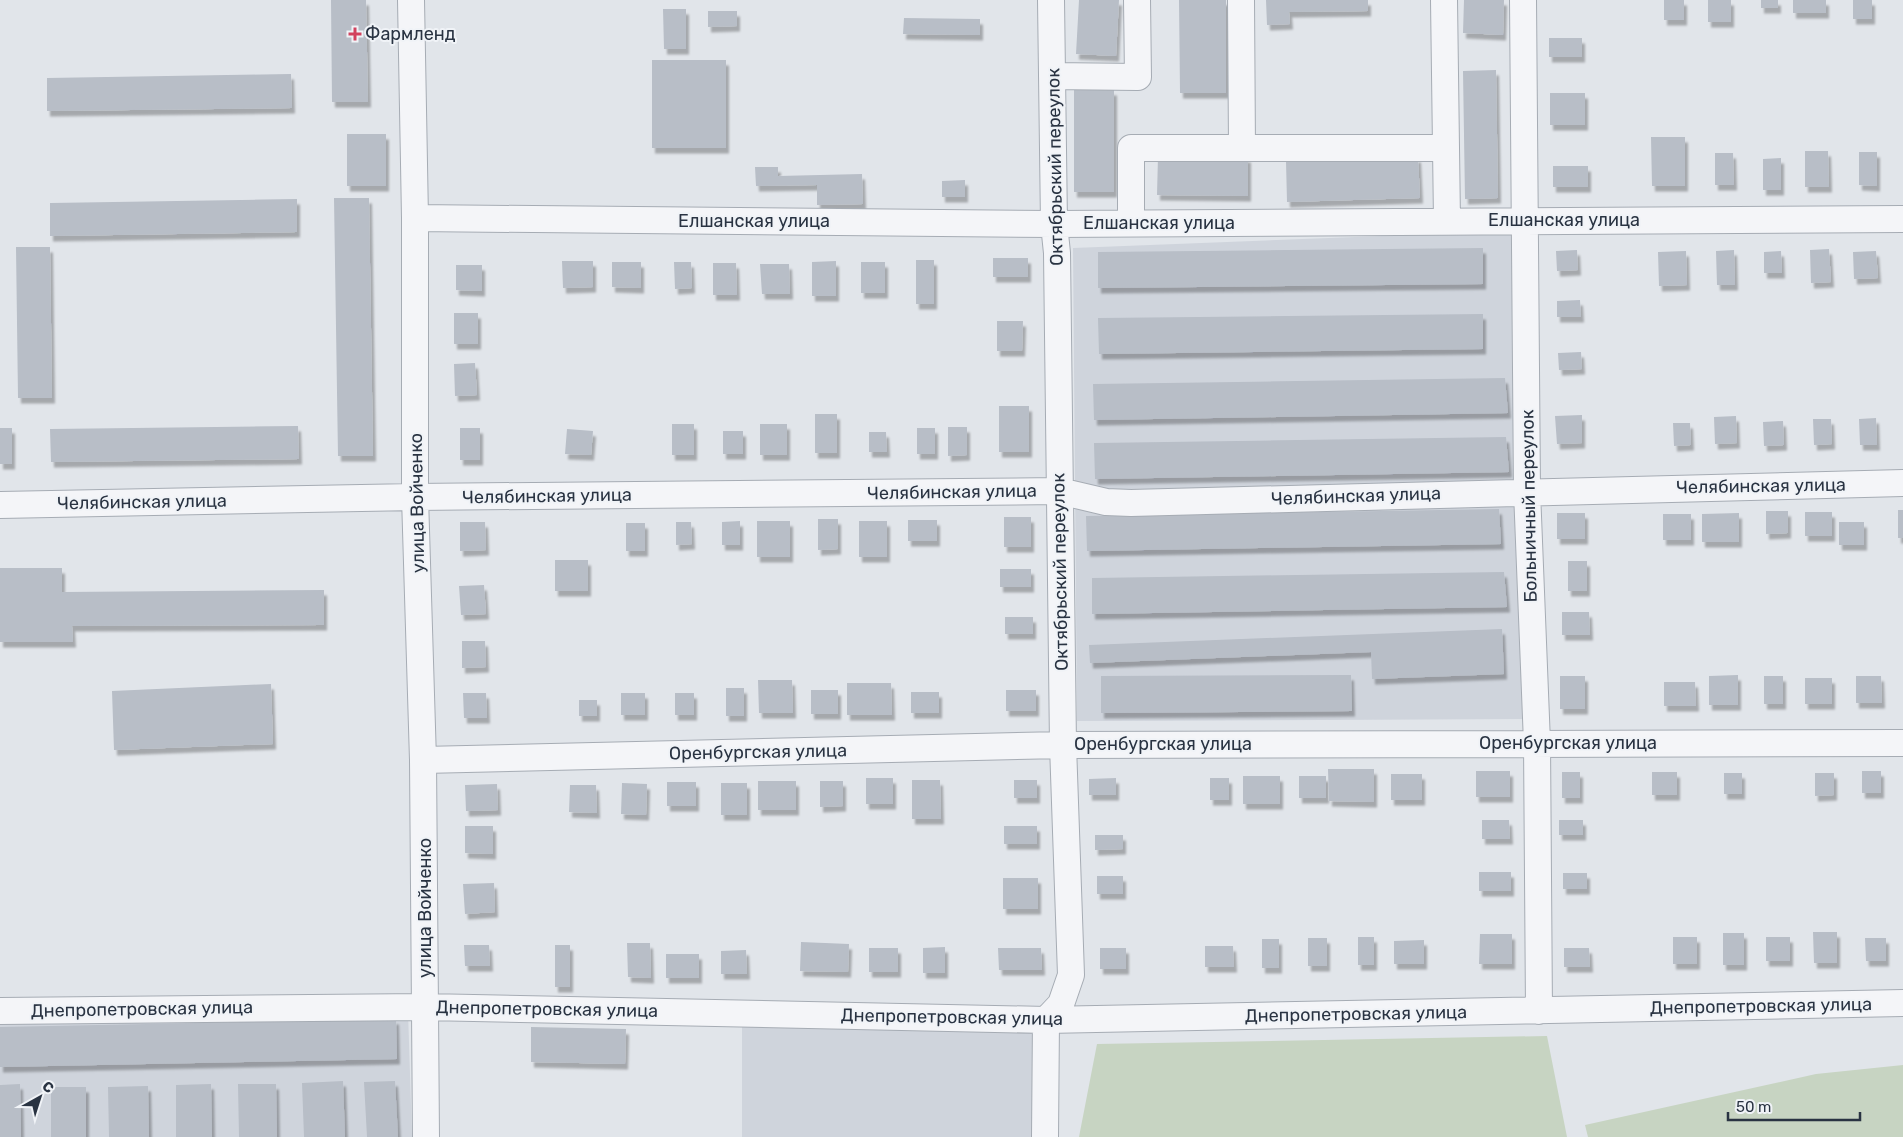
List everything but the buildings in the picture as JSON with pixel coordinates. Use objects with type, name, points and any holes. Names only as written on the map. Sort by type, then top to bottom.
[{"type":"street","name":"улица Войченко","points":[[411,0],[416,218],[415,497],[423,760],[426,1137]]},
{"type":"street","name":"Октябрьский переулок","points":[[1046,1020],[1061,1004],[1070,975],[1063,745],[1057,253],[1054,224],[1051,0]]},
{"type":"street","points":[[1052,76],[1138,77],[1137,0]]},
{"type":"street","points":[[1241,0],[1242,148]]},
{"type":"street","points":[[1444,0],[1447,221]]},
{"type":"street","name":"Больничный переулок","points":[[1523,0],[1527,491],[1537,743],[1539,1011]]},
{"type":"street","points":[[1131,223],[1131,148],[1445,148]]},
{"type":"street","name":"Елшанская улица","points":[[416,218],[1054,224],[1903,219]]},
{"type":"street","name":"Челябинская улица","points":[[0,505],[415,497],[1059,491],[1106,502],[1131,503],[1527,491],[1903,483]]},
{"type":"street","name":"Оренбургская улица","points":[[423,760],[1063,745],[1903,743]]},
{"type":"street","name":"Днепропетровская улица","points":[[0,1011],[425,1007],[1046,1020],[1903,1003]]},
{"type":"street","points":[[1045,1137],[1046,1020]]},
{"type":"shaded area","points":[[1512,231],[1528,719],[1077,721],[1073,248]]},
{"type":"shaded area","points":[[408,1011],[412,1137],[0,1137],[0,1017]]},
{"type":"shaded area","points":[[742,1026],[1037,1026],[1036,1137],[742,1137]]},
{"type":"green space","points":[[1547,1036],[1567,1137],[1079,1137],[1097,1044]]},
{"type":"green space","points":[[1903,1065],[1903,1137],[1588,1137],[1585,1125],[1816,1074]]},
{"type":"place","name":"Фармленд","points":[[355,34]]}]
